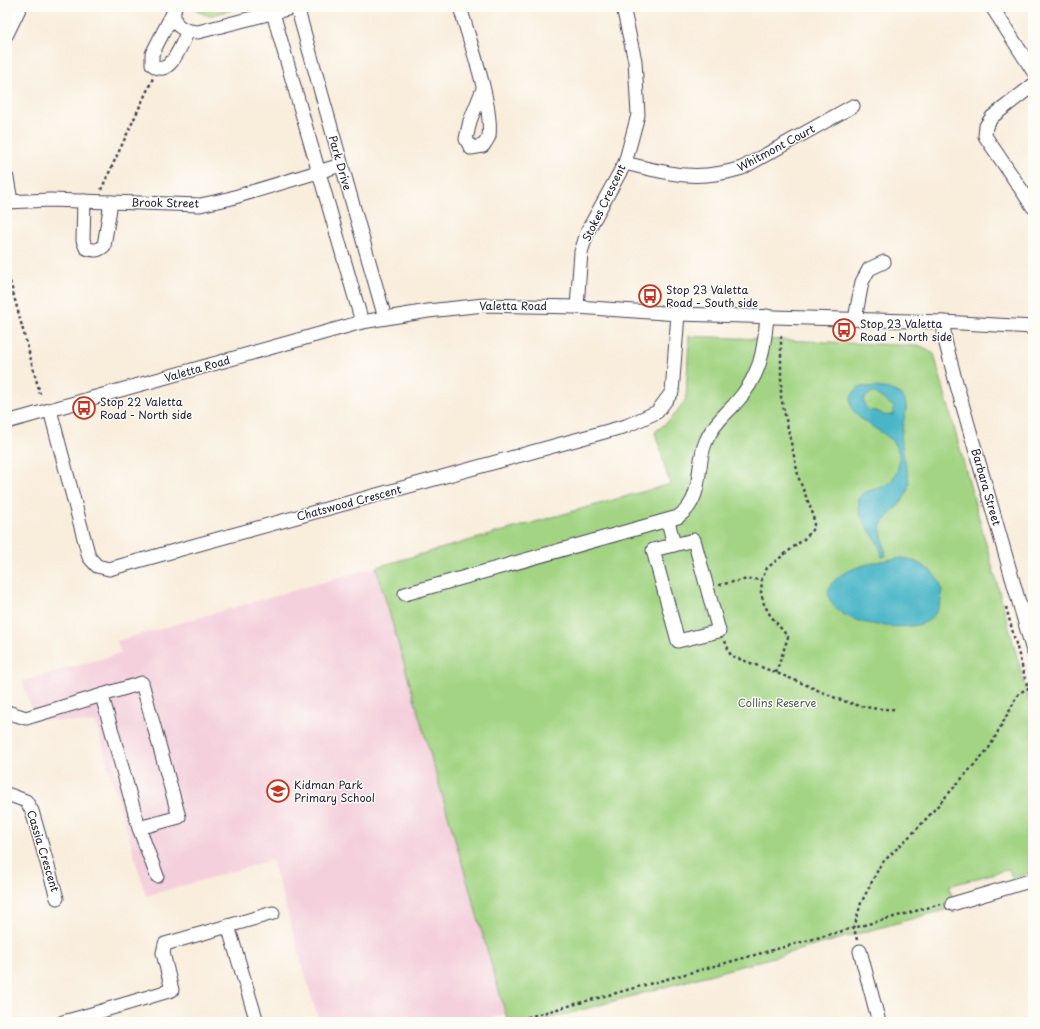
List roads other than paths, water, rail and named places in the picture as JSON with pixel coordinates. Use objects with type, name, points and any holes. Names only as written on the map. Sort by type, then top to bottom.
[{"type":"street","points":[[7,34],[20,7]]},
{"type":"street","points":[[174,10],[174,20],[179,28],[188,31],[207,31],[296,7]]},
{"type":"street","name":"Park Drive","points":[[296,7],[385,318]]},
{"type":"street","points":[[460,7],[482,89]]},
{"type":"street","name":"Stokes Crescent","points":[[577,307],[581,252],[588,230],[625,163],[638,115],[635,61],[623,7]]},
{"type":"street","points":[[992,7],[1033,71]]},
{"type":"street","points":[[174,10],[152,54],[152,64],[157,68],[164,69],[169,65],[188,31]]},
{"type":"street","name":"Park Drive","points":[[273,13],[362,322]]},
{"type":"street","points":[[1033,85],[992,117],[986,126],[985,136],[1033,207]]},
{"type":"street","name":"Whitmont Court","points":[[625,163],[671,174],[703,176],[723,174],[742,168],[853,106]]},
{"type":"street","name":"Brook Street","points":[[9,202],[50,200],[200,205],[228,199],[341,165]]},
{"type":"street","points":[[7,178],[9,202]]},
{"type":"street","points":[[90,201],[84,240],[86,248],[91,250],[98,250],[104,246],[111,202]]},
{"type":"street","points":[[855,319],[862,282],[869,269],[884,262]]},
{"type":"street","name":"Valetta Road","points":[[7,422],[362,322],[428,311],[484,305],[577,307],[678,314],[943,322],[1033,327]]},
{"type":"street","name":"Chatswood Crescent","points":[[50,410],[89,557],[97,566],[109,569],[626,426],[657,412],[672,392],[678,314]]},
{"type":"street","points":[[405,594],[678,517],[689,506],[695,492],[701,455],[706,441],[722,417],[743,394],[753,380],[763,355],[767,316]]},
{"type":"street","name":"Barbara Street","points":[[943,322],[945,340],[955,379],[1033,651]]},
{"type":"street","points":[[668,521],[674,545]]},
{"type":"street","points":[[694,540],[719,631],[678,641],[653,550],[674,545],[694,540]]},
{"type":"street","points":[[7,712],[26,718],[142,683],[179,817],[139,828]]},
{"type":"street","points":[[102,696],[139,828],[157,876]]},
{"type":"street","name":"Cassia Crescent","points":[[7,794],[26,801],[32,811],[57,898]]},
{"type":"street","points":[[952,904],[1033,880]]},
{"type":"street","points":[[64,1022],[86,1019],[172,990],[163,953],[165,944],[273,913]]},
{"type":"street","points":[[228,926],[257,1022]]},
{"type":"street","points":[[860,951],[879,1022]]},
{"type":"water","points":[[859,387],[889,389],[902,396],[905,402],[906,409],[902,441],[909,484],[906,494],[880,526],[886,556],[882,557],[880,547],[865,524],[860,513],[859,499],[861,495],[866,492],[877,489],[890,482],[895,476],[898,467],[899,454],[889,438],[866,422],[853,410],[851,403],[852,395]],"holes":[[[871,393],[875,393],[894,407],[894,414],[886,416],[877,411],[870,411],[865,406],[863,399]]]},
{"type":"water","points":[[904,558],[920,564],[934,574],[941,587],[942,595],[939,606],[937,611],[928,621],[901,627],[870,624],[846,616],[832,604],[829,590],[834,581],[843,574],[855,568],[869,564]]},
{"type":"place","name":"Stop 23 Valetta Road - South side","points":[[650,296]]},
{"type":"place","name":"Stop 23 Valetta Road - North side","points":[[844,330]]},
{"type":"place","name":"Stop 22 Valetta Road - North side","points":[[84,408]]},
{"type":"place","name":"Kidman Park Primary School","points":[[278,791]]},
{"type":"park label","name":"Collins Reserve","points":[[777,703]]}]
